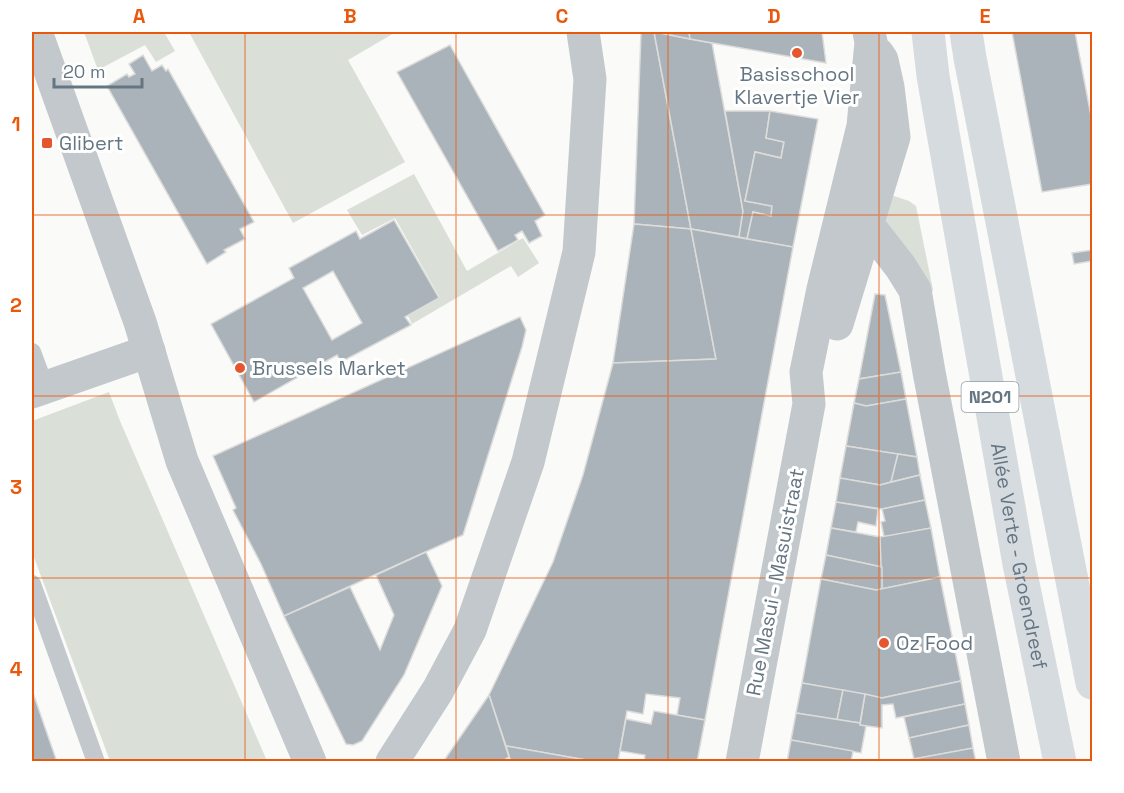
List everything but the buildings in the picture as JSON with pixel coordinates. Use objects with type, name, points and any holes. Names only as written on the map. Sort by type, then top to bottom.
[{"type":"main road","name":"Allée Verte - Groendreef","points":[[928,32],[935,88],[1017,552],[1060,762]]},
{"type":"main road","name":"N201","points":[[966,32],[1092,683]]},
{"type":"street","points":[[392,762],[438,690],[470,630],[528,462],[579,252],[590,79],[583,32]]},
{"type":"street","points":[[870,37],[863,126],[846,197],[900,266],[915,290],[1004,762]]},
{"type":"street","points":[[867,224],[894,137],[882,60],[870,37]]},
{"type":"street","points":[[35,38],[99,204],[149,351],[182,461],[310,762]]},
{"type":"street","name":"Rue Masui - Masuistraat","points":[[742,762],[808,404],[806,372],[823,289],[846,197]]},
{"type":"street","name":"Rue Masui - Masuistraat","points":[[808,404],[823,378],[845,293],[867,224]]},
{"type":"street","points":[[38,390],[149,351]]},
{"type":"lane","points":[[32,352],[38,390]]},
{"type":"lane","points":[[32,584],[96,762]]},
{"type":"shaded area","points":[[84,32],[164,32],[175,51],[156,62],[145,45],[98,70]]},
{"type":"shaded area","points":[[189,32],[396,32],[348,60],[405,162],[293,223]]},
{"type":"shaded area","points":[[414,174],[467,271],[523,238],[539,263],[518,277],[511,266],[412,324],[408,316],[440,298],[395,218],[362,235],[347,210]]},
{"type":"shaded area","points":[[891,195],[916,206],[932,292],[882,224]]},
{"type":"shaded area","points":[[109,392],[267,761],[110,761],[32,552],[32,421]]},
{"type":"place","name":"Basisschool Klavertje Vier","points":[[797,53]]},
{"type":"place","name":"Glibert","points":[[47,143]]},
{"type":"place","name":"Brussels Market","points":[[240,368]]},
{"type":"place","name":"Oz Food","points":[[884,643]]}]
